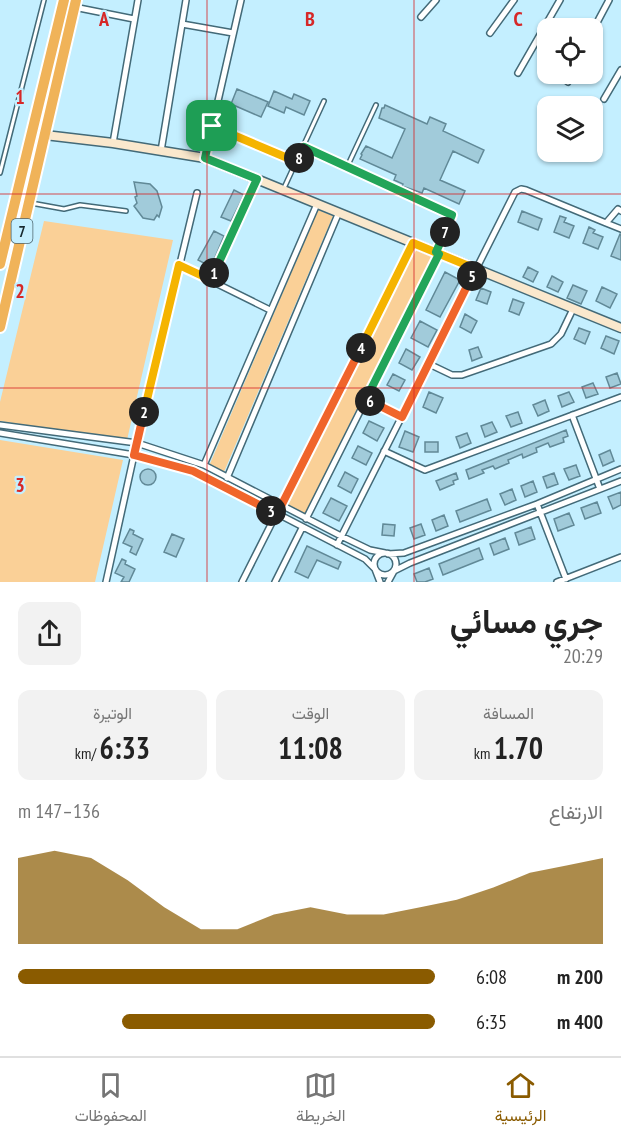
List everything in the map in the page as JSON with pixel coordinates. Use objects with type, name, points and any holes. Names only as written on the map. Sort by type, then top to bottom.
[{"type":"highway","name":"7","points":[[0,264],[64,0]]},
{"type":"highway","name":"7","points":[[0,327],[75,4]]},
{"type":"highway","points":[[33,128],[45,135]]},
{"type":"highway","points":[[15,199],[29,202]]},
{"type":"street","points":[[113,143],[138,0]]},
{"type":"street","points":[[161,151],[186,0]]},
{"type":"street","points":[[205,158],[241,0]]},
{"type":"street","points":[[421,17],[436,0]]},
{"type":"street","points":[[490,33],[514,0]]},
{"type":"street","points":[[518,73],[560,0]]},
{"type":"street","points":[[600,18],[609,0]]},
{"type":"street","points":[[75,4],[134,19]]},
{"type":"street","points":[[182,24],[233,33]]},
{"type":"street","points":[[604,99],[621,70]]},
{"type":"street","points":[[614,81],[621,85]]},
{"type":"street","points":[[45,135],[205,158],[621,328]]},
{"type":"street","points":[[211,280],[257,179]]},
{"type":"street","points":[[337,545],[515,192],[526,190],[621,229]]},
{"type":"street","points":[[106,582],[197,193]]},
{"type":"street","points":[[204,465],[317,204]]},
{"type":"street","points":[[606,223],[618,209],[621,211]]},
{"type":"street","points":[[227,478],[339,212]]},
{"type":"street","points":[[242,582],[413,243]]},
{"type":"street","points":[[306,519],[437,253]]},
{"type":"street","points":[[179,265],[270,310]]},
{"type":"street","points":[[429,364],[452,375],[462,375],[551,344],[561,334],[573,309]]},
{"type":"street","points":[[384,451],[425,470],[621,397]]},
{"type":"street","points":[[366,399],[402,417]]},
{"type":"street","points":[[572,415],[600,489]]},
{"type":"street","points":[[0,425],[137,443],[204,465],[306,519],[370,550],[387,554],[395,560],[396,566],[387,582]]},
{"type":"street","points":[[0,432],[134,455],[193,471],[365,559],[385,575],[621,480]]},
{"type":"street","points":[[380,582],[375,569],[375,560],[380,555],[404,553],[537,504],[621,469]]},
{"type":"street","points":[[537,504],[566,579]]},
{"type":"street","points":[[275,582],[302,528]]},
{"type":"street","points":[[557,582],[621,557]]},
{"type":"lane","points":[[0,173],[44,0]]},
{"type":"lane","points":[[284,190],[324,101]]},
{"type":"lane","points":[[347,167],[376,105]]},
{"type":"lane","points":[[212,126],[297,162]]},
{"type":"lane","points":[[304,147],[452,215],[437,253]]},
{"type":"lane","points":[[29,202],[64,209],[80,205],[126,211]]},
{"type":"shaded area","points":[[318,210],[333,216],[224,472],[209,466]]},
{"type":"shaded area","points":[[44,221],[173,240],[127,440],[0,421],[0,402]]},
{"type":"shaded area","points":[[415,248],[432,257],[305,514],[287,506]]},
{"type":"shaded area","points":[[0,440],[123,460],[95,582],[0,582]]},
{"type":"building","points":[[237,89],[268,102],[261,117],[231,104]]},
{"type":"building","points":[[274,91],[292,99],[294,94],[310,101],[304,115],[286,107],[284,113],[268,106]]},
{"type":"building","points":[[385,105],[427,124],[430,117],[446,124],[443,131],[484,150],[478,163],[453,151],[440,180],[465,191],[459,204],[424,188],[422,193],[402,186],[403,184],[394,180],[396,175],[360,159],[366,146],[392,158],[405,129],[379,118]]},
{"type":"building","points":[[134,182],[150,184],[157,191],[162,207],[159,217],[157,215],[154,220],[143,218],[134,206],[137,203],[135,197],[137,196]]},
{"type":"building","points":[[234,190],[244,195],[231,221],[221,217]]},
{"type":"building","points":[[522,211],[542,219],[538,230],[518,222]]},
{"type":"building","points":[[560,216],[566,218],[564,222],[574,226],[569,238],[554,232]]},
{"type":"building","points":[[589,227],[595,230],[593,233],[603,237],[598,249],[583,243]]},
{"type":"building","points":[[214,231],[224,236],[211,267],[198,260]]},
{"type":"building","points":[[621,234],[621,260],[611,256]]},
{"type":"building","points":[[528,267],[538,272],[533,282],[523,277]]},
{"type":"building","points":[[445,272],[460,280],[440,317],[426,310]]},
{"type":"building","points":[[552,276],[563,282],[558,292],[547,287]]},
{"type":"building","points":[[573,285],[587,291],[581,304],[567,298]]},
{"type":"building","points":[[602,287],[617,294],[610,308],[596,301]]},
{"type":"building","points":[[481,288],[491,292],[487,304],[476,300]]},
{"type":"building","points":[[513,299],[524,303],[519,315],[509,311]]},
{"type":"building","points":[[465,314],[477,321],[471,333],[460,327]]},
{"type":"building","points":[[420,321],[437,330],[428,347],[411,338]]},
{"type":"building","points":[[579,328],[590,332],[585,344],[574,339]]},
{"type":"building","points":[[606,336],[619,341],[614,354],[601,348]]},
{"type":"building","points":[[478,347],[482,357],[472,361],[469,350]]},
{"type":"building","points":[[406,349],[420,357],[412,370],[399,363]]},
{"type":"building","points":[[617,373],[621,384],[610,388],[606,377]]},
{"type":"building","points":[[393,374],[405,380],[399,391],[387,385]]},
{"type":"building","points":[[593,383],[598,394],[586,398],[582,387]]},
{"type":"building","points":[[429,392],[443,398],[436,413],[423,407]]},
{"type":"building","points":[[569,392],[574,402],[562,407],[558,396]]},
{"type":"building","points":[[545,400],[549,411],[538,416],[533,405]]},
{"type":"building","points":[[518,412],[522,423],[511,427],[506,416]]},
{"type":"building","points":[[369,421],[384,428],[377,441],[363,433]]},
{"type":"building","points":[[492,422],[497,432],[485,437],[481,426]]},
{"type":"building","points":[[566,430],[568,436],[563,438],[564,442],[550,447],[548,443],[536,448],[537,452],[523,458],[522,454],[495,469],[493,466],[482,470],[484,473],[469,479],[466,470]]},
{"type":"building","points":[[405,431],[419,437],[413,452],[399,447]]},
{"type":"building","points":[[467,433],[471,443],[460,448],[456,437]]},
{"type":"building","points":[[425,442],[438,442],[438,452],[425,452]]},
{"type":"building","points":[[358,446],[372,453],[366,465],[352,458]]},
{"type":"building","points":[[610,450],[614,461],[603,466],[599,455]]},
{"type":"building","points":[[576,465],[580,476],[569,480],[564,469]]},
{"type":"building","points":[[145,469],[151,469],[156,477],[154,483],[145,485],[140,480],[140,474]]},
{"type":"building","points":[[345,472],[358,479],[351,493],[338,486]]},
{"type":"building","points":[[456,473],[458,479],[453,481],[454,484],[440,490],[436,481]]},
{"type":"building","points":[[554,473],[558,484],[547,488],[543,477]]},
{"type":"building","points":[[533,481],[537,492],[525,497],[521,486]]},
{"type":"building","points":[[512,489],[516,500],[505,505],[500,494]]},
{"type":"building","points":[[621,492],[621,505],[613,509],[608,497]]},
{"type":"building","points":[[331,498],[347,506],[339,521],[323,513]]},
{"type":"building","points":[[487,499],[491,510],[460,522],[456,511]]},
{"type":"building","points":[[597,502],[601,513],[585,519],[581,508]]},
{"type":"building","points":[[569,513],[574,525],[558,531],[554,519]]},
{"type":"building","points":[[444,515],[448,526],[436,531],[432,520]]},
{"type":"building","points":[[383,524],[395,525],[394,536],[382,535]]},
{"type":"building","points":[[421,524],[425,535],[414,539],[410,528]]},
{"type":"building","points":[[531,527],[535,539],[519,545],[515,533]]},
{"type":"building","points":[[130,529],[134,531],[133,534],[143,539],[136,555],[130,552],[132,547],[123,543]]},
{"type":"building","points":[[172,534],[184,539],[176,557],[164,552]]},
{"type":"building","points":[[505,538],[509,549],[494,555],[490,544]]},
{"type":"building","points":[[307,546],[341,562],[338,569],[317,560],[308,578],[295,572]]},
{"type":"building","points":[[479,548],[483,559],[443,575],[439,564]]},
{"type":"building","points":[[122,559],[126,561],[125,564],[135,569],[129,582],[121,582],[124,577],[115,573]]},
{"type":"building","points":[[429,568],[433,579],[417,582],[414,574]]},
{"type":"route","points":[[212,126],[205,158],[257,179],[211,280],[179,265],[134,455],[193,471],[277,514],[413,243],[436,252],[476,269],[402,417],[366,399],[439,254],[436,252],[452,215],[304,147],[297,162],[212,126]]}]
